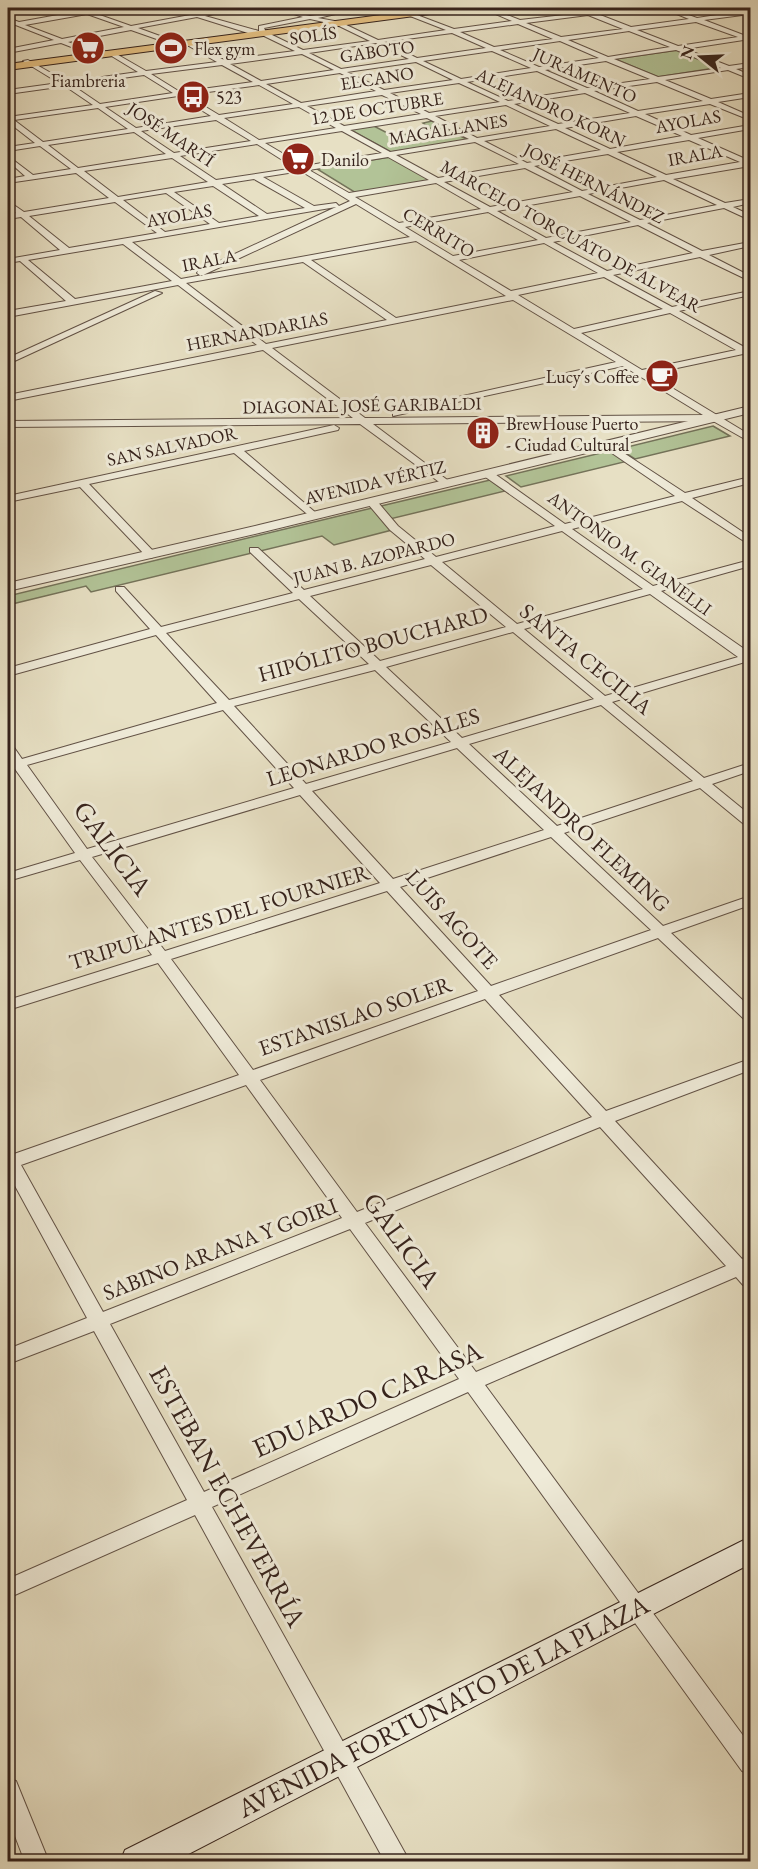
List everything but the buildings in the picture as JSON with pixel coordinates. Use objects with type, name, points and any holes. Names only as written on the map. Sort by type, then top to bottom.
[{"type":"main road","points":[[28,62],[170,42],[338,23],[433,8]]},
{"type":"main road","points":[[10,64],[188,43],[325,22],[452,8]]},
{"type":"main road","name":"AVENIDA FORTUNATO DE LA PLAZA","points":[[137,1862],[750,1550]]},
{"type":"street","points":[[76,8],[170,42],[188,43]]},
{"type":"street","points":[[8,26],[110,8]]},
{"type":"street","points":[[174,8],[250,32]]},
{"type":"street","points":[[8,51],[237,8]]},
{"type":"street","name":"ALEJANDRO KORN","points":[[279,8],[325,22],[338,23],[750,218]]},
{"type":"street","points":[[263,31],[261,27],[358,8]]},
{"type":"street","name":"JURAMENTO","points":[[381,8],[453,31],[750,163]]},
{"type":"street","points":[[485,8],[750,118]]},
{"type":"street","points":[[575,8],[750,77]]},
{"type":"street","name":"SOLÍS","points":[[8,92],[622,8]]},
{"type":"street","points":[[665,8],[749,38]]},
{"type":"street","name":"GABOTO","points":[[8,119],[750,12]]},
{"type":"street","points":[[8,20],[92,53],[111,53]]},
{"type":"street","name":"JOSÉ HERNÁNDEZ","points":[[263,31],[750,279]]},
{"type":"street","name":"ELCANO","points":[[8,149],[749,38]]},
{"type":"street","name":"MARCELO TORCUATO DE ALVEAR","points":[[188,43],[748,351]]},
{"type":"street","name":"CERRITO","points":[[111,53],[750,439]]},
{"type":"street","name":"JOSÉ MARTÍ","points":[[28,62],[66,84],[266,217]]},
{"type":"street","name":"12 DE OCTUBRE","points":[[8,181],[750,65]]},
{"type":"street","name":"MAGALLANES","points":[[8,217],[750,95]]},
{"type":"street","points":[[8,119],[163,234]]},
{"type":"street","name":"AYOLAS","points":[[8,261],[313,209],[437,181],[750,127]]},
{"type":"street","points":[[8,158],[32,178]]},
{"type":"street","name":"IRALA","points":[[397,226],[750,163]]},
{"type":"street","points":[[255,176],[313,209]]},
{"type":"street","points":[[168,190],[217,225]]},
{"type":"street","points":[[8,361],[181,282],[352,199]]},
{"type":"street","points":[[451,259],[750,201]]},
{"type":"street","points":[[8,203],[67,251]]},
{"type":"street","name":"IRALA","points":[[8,314],[417,238]]},
{"type":"street","points":[[125,241],[446,484]]},
{"type":"street","name":"HERNANDARIAS","points":[[8,398],[393,321],[750,244]]},
{"type":"street","points":[[22,259],[73,302]]},
{"type":"street","points":[[304,259],[393,321]]},
{"type":"street","points":[[572,332],[750,293]]},
{"type":"street","points":[[641,373],[748,351]]},
{"type":"street","name":"SAN SALVADOR","points":[[8,499],[624,363]]},
{"type":"street","name":"AVENIDA VÉRTIZ","points":[[8,587],[151,555],[750,410]]},
{"type":"street","name":"DIAGONAL JOSÉ GARIBALDI","points":[[8,424],[716,419]]},
{"type":"street","points":[[607,445],[750,542]]},
{"type":"street","points":[[236,449],[312,515]]},
{"type":"street","name":"ANTONIO M. GIANELLI","points":[[488,474],[650,591],[749,658]]},
{"type":"street","name":"JUAN B. AZOPARDO","points":[[8,672],[158,631],[750,480]]},
{"type":"street","points":[[82,483],[151,555]]},
{"type":"street","name":"SANTA CECILIA","points":[[372,502],[394,528],[750,822]]},
{"type":"street","name":"ALEJANDRO FLEMING","points":[[254,550],[750,1015]]},
{"type":"street","name":"HIPÓLITO BOUCHARD","points":[[13,766],[225,705],[377,666],[750,563]]},
{"type":"street","name":"LUIS AGOTE","points":[[120,589],[603,1119],[747,1270]]},
{"type":"street","name":"LEONARDO ROSALES","points":[[8,877],[749,658]]},
{"type":"street","name":"GALICIA","points":[[8,749],[13,766],[161,956],[750,1763]]},
{"type":"street","name":"TRIPULANTES DEL FOURNIER","points":[[8,1005],[390,885],[750,767]]},
{"type":"street","name":"ESTANISLAO SOLER","points":[[8,1161],[750,900]]},
{"type":"street","name":"SABINO ARANA Y GOIRI","points":[[8,1357],[603,1119],[750,1064]]},
{"type":"street","name":"ESTEBAN ECHEVERRÍA","points":[[8,1161],[398,1862]]},
{"type":"street","name":"EDUARDO CARASA","points":[[8,1589],[472,1382],[747,1270]]},
{"type":"street","points":[[8,1789],[37,1862]]},
{"type":"green space","points":[[678,50],[721,67],[658,77],[615,59]]},
{"type":"green space","points":[[432,121],[468,140],[391,152],[349,129],[372,125],[393,136],[434,131],[423,123]]},
{"type":"green space","points":[[390,157],[431,180],[356,193],[317,169]]},
{"type":"green space","points":[[713,426],[730,436],[635,459],[619,449]]},
{"type":"green space","points":[[613,450],[628,461],[521,487],[506,476]]},
{"type":"green space","points":[[490,480],[505,491],[390,519],[381,506]]},
{"type":"green space","points":[[372,508],[392,530],[334,545],[322,536],[91,592],[86,586],[8,605],[8,596]]},
{"type":"place","name":"Fiambreria","points":[[88,48]]},
{"type":"place","name":"Flex gym","points":[[171,48]]},
{"type":"place","name":"523","points":[[193,97]]},
{"type":"place","name":"Danilo","points":[[298,159]]},
{"type":"place","name":"Lucy´s Coffee","points":[[662,376]]},
{"type":"place","name":"BrewHouse Puerto - Ciudad Cultural","points":[[483,433]]}]
